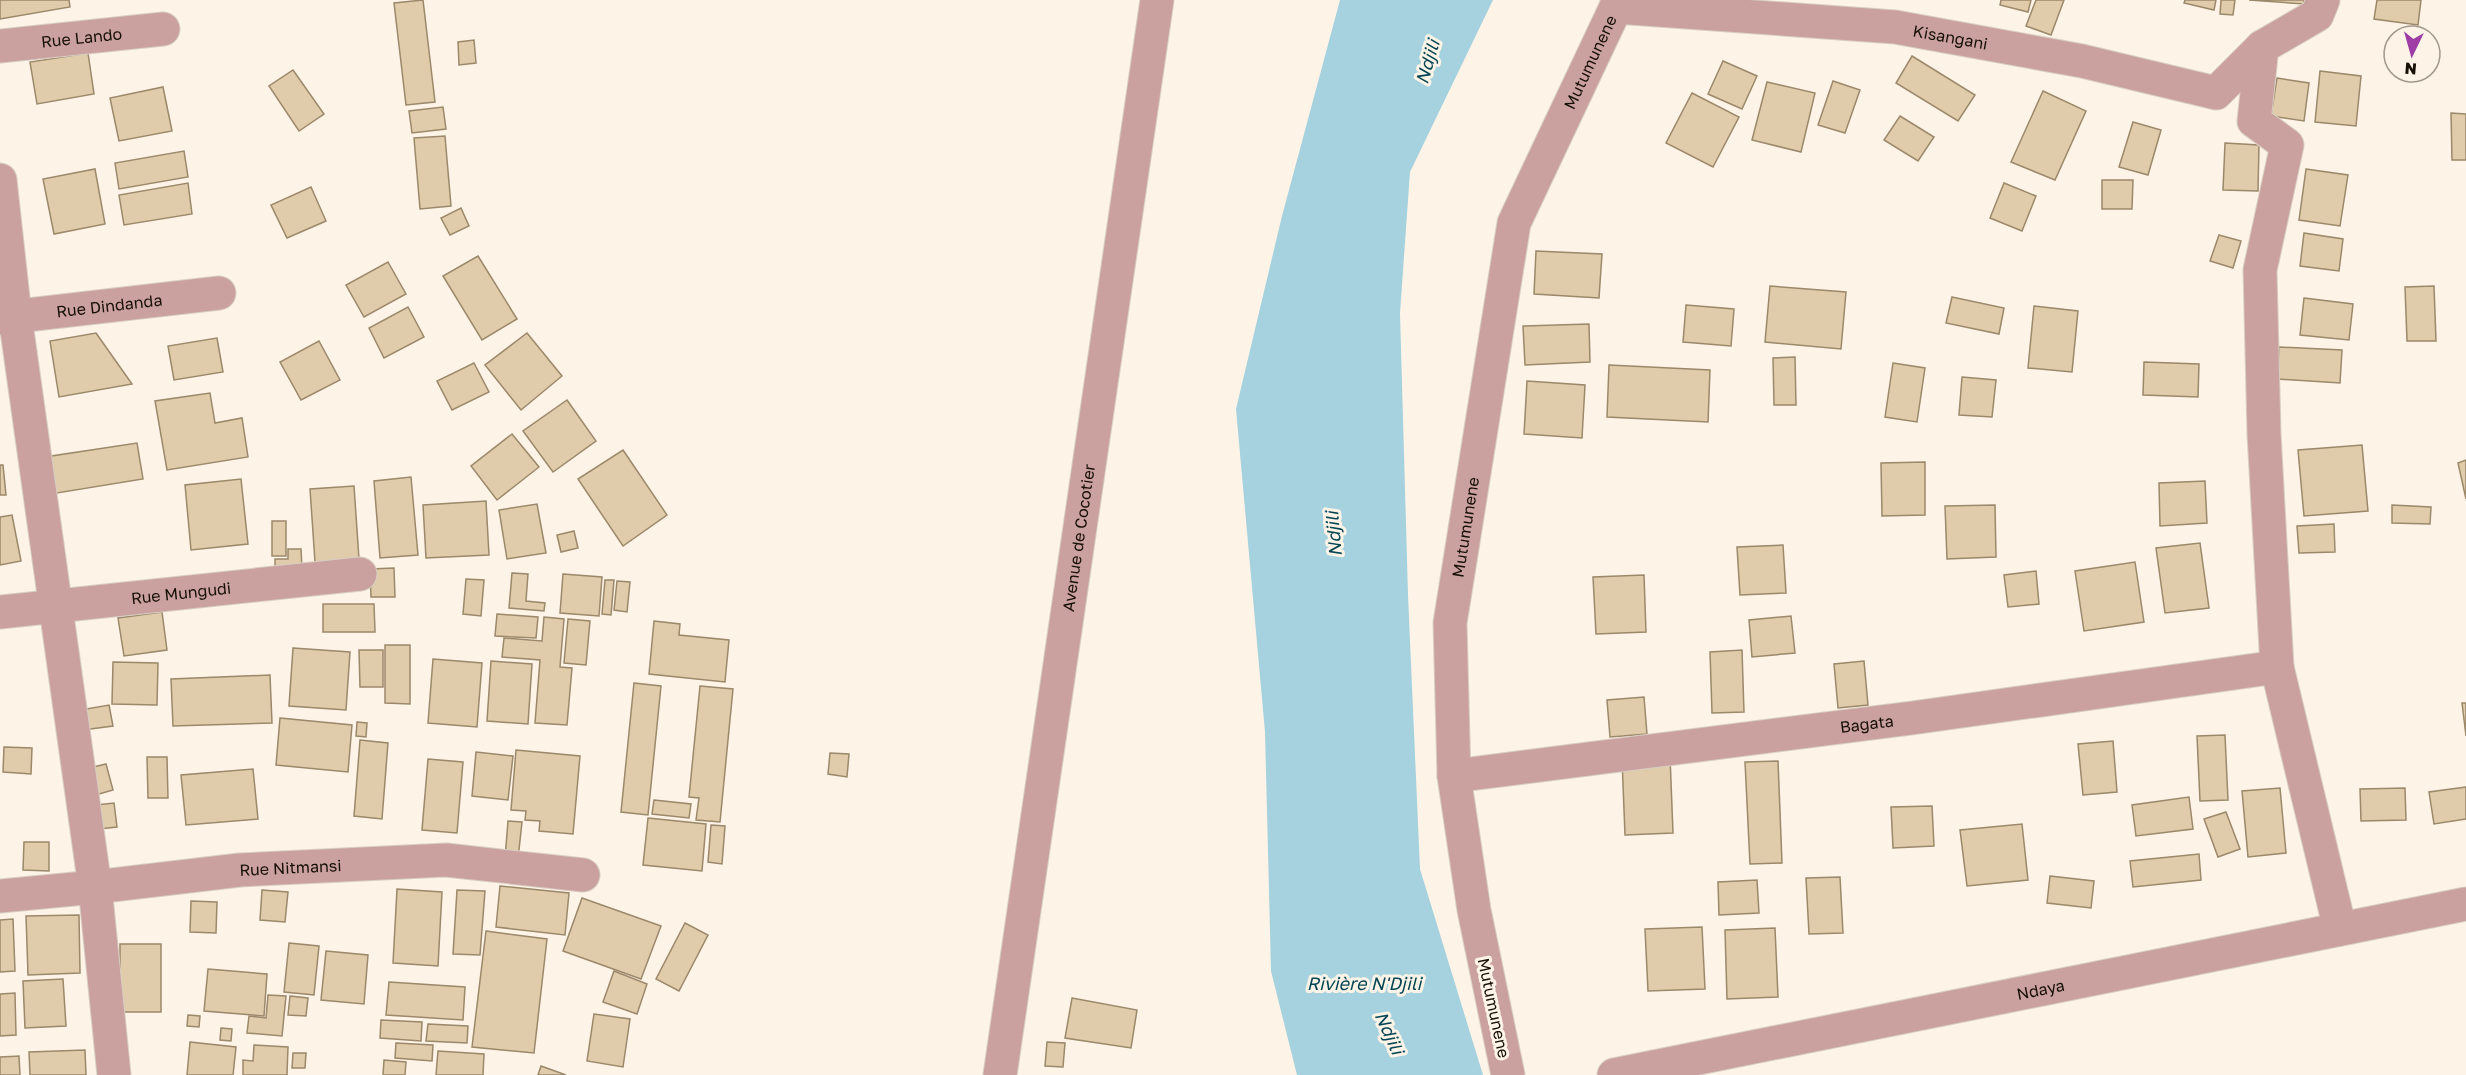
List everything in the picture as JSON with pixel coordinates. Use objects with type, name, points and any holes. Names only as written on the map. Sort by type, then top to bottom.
[{"type":"street","name":"Avenue de Cocotier","points":[[1000,1075],[1157,0]]},
{"type":"street","points":[[2323,0],[2317,15],[2262,47],[2254,121],[2287,145],[2260,270],[2264,434],[2277,667],[2340,929]]},
{"type":"street","name":"Kisangani","points":[[1617,4],[1895,27],[2082,61],[2216,93],[2262,47]]},
{"type":"street","name":"Mutumunene","points":[[1508,1075],[1474,910],[1454,776],[1450,623],[1514,224],[1617,4]]},
{"type":"street","name":"Rue Lando","points":[[0,46],[163,29]]},
{"type":"street","points":[[0,180],[8,317],[55,607],[95,887],[114,1075]]},
{"type":"street","name":"Rue Dindanda","points":[[8,317],[219,293]]},
{"type":"street","name":"Rue Mungudi","points":[[0,612],[360,574]]},
{"type":"street","name":"Bagata","points":[[1454,776],[1912,718],[2277,667]]},
{"type":"street","name":"Rue Nitmansi","points":[[0,896],[240,870],[446,860],[583,875]]},
{"type":"street","name":"Ndaya","points":[[1614,1075],[2466,904]]},
{"type":"water","name":"Rivière N'Djili","points":[[1340,0],[1493,0],[1410,172],[1400,313],[1408,595],[1420,869],[1483,1075],[1297,1075],[1271,971],[1265,732],[1236,409],[1282,216]]},
{"type":"building","points":[[0,0],[69,0],[70,7],[0,19]]},
{"type":"building","points":[[423,0],[435,102],[406,105],[394,3]]},
{"type":"building","points":[[2001,0],[2031,0],[2028,12],[2000,5]]},
{"type":"building","points":[[2036,0],[2064,0],[2051,35],[2026,26]]},
{"type":"building","points":[[2185,0],[2216,0],[2214,10],[2184,3]]},
{"type":"building","points":[[2221,0],[2235,0],[2233,15],[2220,14]]},
{"type":"building","points":[[2249,0],[2304,0],[2304,4]]},
{"type":"building","points":[[2377,0],[2421,0],[2418,24],[2374,19]]},
{"type":"building","points":[[474,40],[476,63],[459,65],[458,42]]},
{"type":"building","points":[[88,53],[94,94],[37,104],[30,62]]},
{"type":"building","points":[[1912,56],[1975,95],[1958,121],[1896,83]]},
{"type":"building","points":[[1723,61],[1757,76],[1742,109],[1708,94]]},
{"type":"building","points":[[293,70],[324,114],[299,131],[269,86]]},
{"type":"building","points":[[2320,71],[2361,76],[2356,126],[2315,122]]},
{"type":"building","points":[[2277,78],[2309,83],[2304,121],[2271,116]]},
{"type":"building","points":[[1833,81],[1860,90],[1845,133],[1818,125]]},
{"type":"building","points":[[1767,82],[1815,93],[1801,152],[1752,140]]},
{"type":"building","points":[[163,87],[172,131],[119,141],[110,98]]},
{"type":"building","points":[[2043,91],[2086,111],[2055,180],[2011,162]]},
{"type":"building","points":[[1692,93],[1739,117],[1713,167],[1666,143]]},
{"type":"building","points":[[443,107],[446,129],[412,133],[409,111]]},
{"type":"building","points":[[2451,113],[2466,114],[2466,160],[2452,160]]},
{"type":"building","points":[[1900,116],[1934,137],[1918,161],[1884,140]]},
{"type":"building","points":[[2133,122],[2161,130],[2148,175],[2119,167]]},
{"type":"building","points":[[445,136],[451,206],[420,209],[414,138]]},
{"type":"building","points":[[2225,143],[2259,145],[2258,191],[2223,190]]},
{"type":"building","points":[[184,151],[188,177],[119,189],[115,163]]},
{"type":"building","points":[[95,169],[105,224],[54,234],[43,179]]},
{"type":"building","points":[[2306,169],[2348,175],[2340,226],[2299,220]]},
{"type":"building","points":[[2102,180],[2133,180],[2132,209],[2102,209]]},
{"type":"building","points":[[188,183],[192,214],[124,225],[119,195]]},
{"type":"building","points":[[2004,183],[2036,196],[2022,231],[1990,218]]},
{"type":"building","points":[[311,187],[326,221],[287,238],[271,205]]},
{"type":"building","points":[[461,208],[469,226],[450,235],[441,218]]},
{"type":"building","points":[[2304,233],[2343,239],[2339,271],[2300,266]]},
{"type":"building","points":[[2219,235],[2241,241],[2233,268],[2210,261]]},
{"type":"building","points":[[1536,251],[1602,254],[1599,298],[1534,294]]},
{"type":"building","points":[[478,256],[517,319],[482,340],[443,276]]},
{"type":"building","points":[[388,262],[406,294],[364,317],[346,285]]},
{"type":"building","points":[[1770,286],[1846,292],[1841,349],[1765,342]]},
{"type":"building","points":[[2434,286],[2436,341],[2407,341],[2405,287]]},
{"type":"building","points":[[1952,297],[2004,308],[1999,334],[1946,323]]},
{"type":"building","points":[[2304,298],[2353,304],[2349,340],[2300,335]]},
{"type":"building","points":[[1686,305],[1734,309],[1731,346],[1683,342]]},
{"type":"building","points":[[2034,306],[2078,311],[2072,372],[2028,368]]},
{"type":"building","points":[[408,307],[424,337],[384,358],[369,328]]},
{"type":"building","points":[[1589,324],[1590,362],[1525,365],[1523,326]]},
{"type":"building","points":[[96,333],[132,384],[59,397],[50,341]]},
{"type":"building","points":[[527,333],[562,376],[521,410],[485,365]]},
{"type":"building","points":[[217,338],[223,372],[174,380],[168,346]]},
{"type":"building","points":[[319,341],[340,380],[301,400],[280,362]]},
{"type":"building","points":[[2279,347],[2342,350],[2340,383],[2278,379]]},
{"type":"building","points":[[1795,357],[1796,405],[1774,405],[1773,358]]},
{"type":"building","points":[[2144,362],[2199,364],[2198,397],[2143,395]]},
{"type":"building","points":[[474,363],[489,392],[452,410],[437,381]]},
{"type":"building","points":[[1893,363],[1925,368],[1917,422],[1885,417]]},
{"type":"building","points":[[1609,365],[1710,370],[1708,422],[1607,417]]},
{"type":"building","points":[[1962,377],[1996,380],[1992,417],[1959,415]]},
{"type":"building","points":[[1527,381],[1585,385],[1582,438],[1524,434]]},
{"type":"building","points":[[210,393],[215,423],[242,418],[248,457],[167,470],[155,401]]},
{"type":"building","points":[[567,400],[596,441],[553,472],[523,431]]},
{"type":"building","points":[[512,434],[539,467],[497,500],[471,466]]},
{"type":"building","points":[[137,443],[143,479],[51,494],[45,457]]},
{"type":"building","points":[[2362,445],[2368,511],[2304,516],[2298,450]]},
{"type":"building","points":[[623,450],[667,515],[623,546],[578,479]]},
{"type":"building","points":[[2466,460],[2466,499],[2458,463]]},
{"type":"building","points":[[1925,462],[1925,515],[1882,516],[1881,463]]},
{"type":"building","points":[[0,465],[3,465],[6,495],[0,495]]},
{"type":"building","points":[[411,477],[418,555],[380,558],[374,481]]},
{"type":"building","points":[[241,479],[248,544],[191,550],[185,485]]},
{"type":"building","points":[[2205,481],[2207,523],[2160,526],[2159,483]]},
{"type":"building","points":[[354,486],[359,559],[315,562],[310,489]]},
{"type":"building","points":[[486,501],[489,555],[426,558],[423,505]]},
{"type":"building","points":[[537,504],[546,553],[507,559],[499,510]]},
{"type":"building","points":[[1995,505],[1996,557],[1947,559],[1945,506]]},
{"type":"building","points":[[2392,505],[2431,507],[2430,524],[2392,523]]},
{"type":"building","points":[[12,515],[21,561],[0,565],[0,517]]},
{"type":"building","points":[[272,521],[286,521],[286,556],[272,556]]},
{"type":"building","points":[[2334,524],[2335,552],[2299,553],[2297,526]]},
{"type":"building","points":[[574,531],[578,548],[561,552],[557,535]]},
{"type":"building","points":[[2200,543],[2209,608],[2165,613],[2156,548]]},
{"type":"building","points":[[1783,545],[1786,593],[1740,595],[1737,547]]},
{"type":"building","points":[[288,549],[301,549],[302,568],[275,569],[275,559],[288,559]]},
{"type":"building","points":[[2135,562],[2144,622],[2084,631],[2075,571]]},
{"type":"building","points":[[394,568],[395,597],[371,597],[370,569]]},
{"type":"building","points":[[2036,571],[2039,604],[2008,607],[2004,575]]},
{"type":"building","points":[[512,573],[528,574],[526,601],[545,603],[544,611],[509,608]]},
{"type":"building","points":[[563,574],[602,577],[599,616],[560,613]]},
{"type":"building","points":[[1644,575],[1646,632],[1596,634],[1593,577]]},
{"type":"building","points":[[466,579],[484,580],[481,616],[463,614]]},
{"type":"building","points":[[605,580],[614,580],[611,615],[602,614]]},
{"type":"building","points":[[617,581],[630,582],[627,612],[614,610]]},
{"type":"building","points":[[323,604],[374,604],[375,632],[323,632]]},
{"type":"building","points":[[162,612],[167,650],[124,656],[118,618]]},
{"type":"building","points":[[497,614],[538,617],[536,638],[495,636]]},
{"type":"building","points":[[1791,616],[1795,653],[1752,657],[1749,620]]},
{"type":"building","points":[[544,617],[564,619],[560,667],[572,668],[567,725],[535,723],[540,660],[502,657],[504,638],[542,641]]},
{"type":"building","points":[[568,619],[590,621],[586,665],[564,663]]},
{"type":"building","points":[[654,621],[680,624],[679,635],[729,640],[725,682],[649,674]]},
{"type":"building","points":[[385,645],[410,645],[410,704],[385,703]]},
{"type":"building","points":[[293,648],[350,652],[346,710],[289,706]]},
{"type":"building","points":[[359,650],[383,650],[383,687],[360,687]]},
{"type":"building","points":[[1742,650],[1744,712],[1712,713],[1710,652]]},
{"type":"building","points":[[433,659],[482,663],[477,727],[428,723]]},
{"type":"building","points":[[491,661],[532,664],[528,724],[487,721]]},
{"type":"building","points":[[1864,661],[1868,705],[1838,708],[1834,664]]},
{"type":"building","points":[[113,662],[158,663],[157,705],[112,704]]},
{"type":"building","points":[[270,675],[272,723],[173,726],[171,679]]},
{"type":"building","points":[[634,683],[661,686],[648,815],[621,812]]},
{"type":"building","points":[[700,686],[733,689],[720,822],[696,820],[699,798],[689,797]]},
{"type":"building","points":[[1644,697],[1647,734],[1610,737],[1607,700]]},
{"type":"building","points":[[2462,703],[2466,703],[2466,736]]},
{"type":"building","points":[[109,705],[113,726],[83,730],[80,710]]},
{"type":"building","points":[[280,718],[352,725],[348,772],[276,765]]},
{"type":"building","points":[[357,722],[367,723],[366,737],[356,736]]},
{"type":"building","points":[[2225,735],[2228,800],[2200,801],[2197,736]]},
{"type":"building","points":[[360,740],[388,743],[382,819],[354,816]]},
{"type":"building","points":[[2113,741],[2117,792],[2083,795],[2078,744]]},
{"type":"building","points":[[4,747],[32,748],[31,774],[3,772]]},
{"type":"building","points":[[516,750],[580,756],[573,834],[539,831],[540,821],[525,820],[526,811],[511,810]]},
{"type":"building","points":[[476,752],[513,756],[508,800],[472,796]]},
{"type":"building","points":[[830,753],[849,754],[847,777],[828,774]]},
{"type":"building","points":[[1670,756],[1673,833],[1625,835],[1622,759]]},
{"type":"building","points":[[147,757],[167,757],[168,798],[148,798]]},
{"type":"building","points":[[428,759],[463,762],[457,833],[422,830]]},
{"type":"building","points":[[1778,761],[1782,863],[1750,864],[1745,762]]},
{"type":"building","points":[[106,764],[113,790],[92,796],[85,769]]},
{"type":"building","points":[[253,769],[258,819],[186,825],[181,775]]},
{"type":"building","points":[[2466,787],[2466,819],[2434,824],[2429,792]]},
{"type":"building","points":[[2280,788],[2286,853],[2248,857],[2242,791]]},
{"type":"building","points":[[2405,788],[2406,820],[2361,821],[2360,789]]},
{"type":"building","points":[[2189,797],[2193,829],[2136,836],[2132,805]]},
{"type":"building","points":[[654,800],[691,804],[689,818],[652,814]]},
{"type":"building","points":[[114,803],[117,827],[90,830],[87,806]]},
{"type":"building","points":[[1932,806],[1934,846],[1893,848],[1891,807]]},
{"type":"building","points":[[2226,812],[2240,849],[2218,857],[2204,819]]},
{"type":"building","points":[[648,818],[706,824],[702,871],[643,865]]},
{"type":"building","points":[[508,821],[522,822],[518,859],[505,858]]},
{"type":"building","points":[[2022,824],[2028,880],[1967,886],[1960,830]]},
{"type":"building","points":[[711,825],[725,826],[722,864],[708,862]]},
{"type":"building","points":[[24,842],[49,842],[49,871],[23,870]]},
{"type":"building","points":[[2199,854],[2201,880],[2133,887],[2130,861]]},
{"type":"building","points":[[2050,876],[2094,881],[2091,908],[2047,903]]},
{"type":"building","points":[[1840,877],[1843,933],[1809,934],[1806,878]]},
{"type":"building","points":[[1757,880],[1759,913],[1719,915],[1718,882]]},
{"type":"building","points":[[500,886],[569,893],[565,935],[496,927]]},
{"type":"building","points":[[397,889],[442,892],[438,966],[393,963]]},
{"type":"building","points":[[262,890],[288,892],[285,922],[260,920]]},
{"type":"building","points":[[457,890],[485,891],[480,955],[453,954]]},
{"type":"building","points":[[582,898],[661,926],[641,979],[563,951]]},
{"type":"building","points":[[191,901],[217,902],[216,933],[190,932]]},
{"type":"building","points":[[79,915],[80,973],[28,975],[26,916]]},
{"type":"building","points":[[13,919],[15,971],[0,972],[0,920]]},
{"type":"building","points":[[685,923],[708,935],[679,991],[656,979]]},
{"type":"building","points":[[1702,927],[1705,989],[1648,991],[1645,929]]},
{"type":"building","points":[[1775,928],[1778,997],[1727,999],[1725,930]]},
{"type":"building","points":[[486,931],[547,939],[534,1053],[472,1047]]},
{"type":"building","points":[[289,943],[319,946],[314,995],[284,992]]},
{"type":"building","points":[[120,944],[161,944],[161,1012],[120,1012]]},
{"type":"building","points":[[326,951],[368,955],[364,1004],[321,1000]]},
{"type":"building","points":[[208,969],[267,974],[264,1016],[204,1011]]},
{"type":"building","points":[[614,971],[647,984],[637,1014],[603,1002]]},
{"type":"building","points":[[63,979],[66,1026],[25,1028],[23,981]]},
{"type":"building","points":[[389,982],[465,987],[463,1020],[386,1015]]},
{"type":"building","points":[[15,993],[16,1035],[0,1036],[0,994]]},
{"type":"building","points":[[268,995],[286,996],[282,1036],[247,1033],[249,1016],[266,1018]]},
{"type":"building","points":[[290,996],[308,998],[306,1016],[288,1015]]},
{"type":"building","points":[[1072,998],[1137,1010],[1131,1048],[1065,1038]]},
{"type":"building","points":[[594,1014],[630,1019],[623,1067],[587,1061]]},
{"type":"building","points":[[188,1015],[200,1016],[199,1027],[187,1026]]},
{"type":"building","points":[[381,1020],[422,1022],[421,1041],[380,1038]]},
{"type":"building","points":[[428,1024],[468,1026],[467,1043],[426,1041]]},
{"type":"building","points":[[221,1028],[232,1029],[231,1041],[220,1040]]},
{"type":"building","points":[[190,1042],[236,1047],[233,1075],[187,1075]]},
{"type":"building","points":[[1047,1042],[1065,1043],[1063,1067],[1045,1066]]},
{"type":"building","points":[[396,1043],[433,1045],[432,1061],[395,1058]]},
{"type":"building","points":[[254,1045],[288,1047],[287,1075],[243,1075],[243,1060],[253,1061]]},
{"type":"building","points":[[85,1050],[86,1075],[30,1075],[29,1052]]},
{"type":"building","points":[[438,1051],[484,1054],[483,1075],[436,1075]]},
{"type":"building","points":[[293,1053],[306,1053],[305,1068],[292,1068]]},
{"type":"building","points":[[19,1056],[20,1075],[0,1075],[0,1057]]},
{"type":"building","points":[[384,1060],[406,1062],[405,1075],[383,1075]]},
{"type":"building","points":[[541,1066],[566,1075],[538,1075]]},
{"type":"water label","name":"Ndjili","points":[[1428,62]]},
{"type":"water label","name":"Ndjili","points":[[1334,534]]},
{"type":"water label","name":"Ndjili","points":[[1389,1033]]}]
